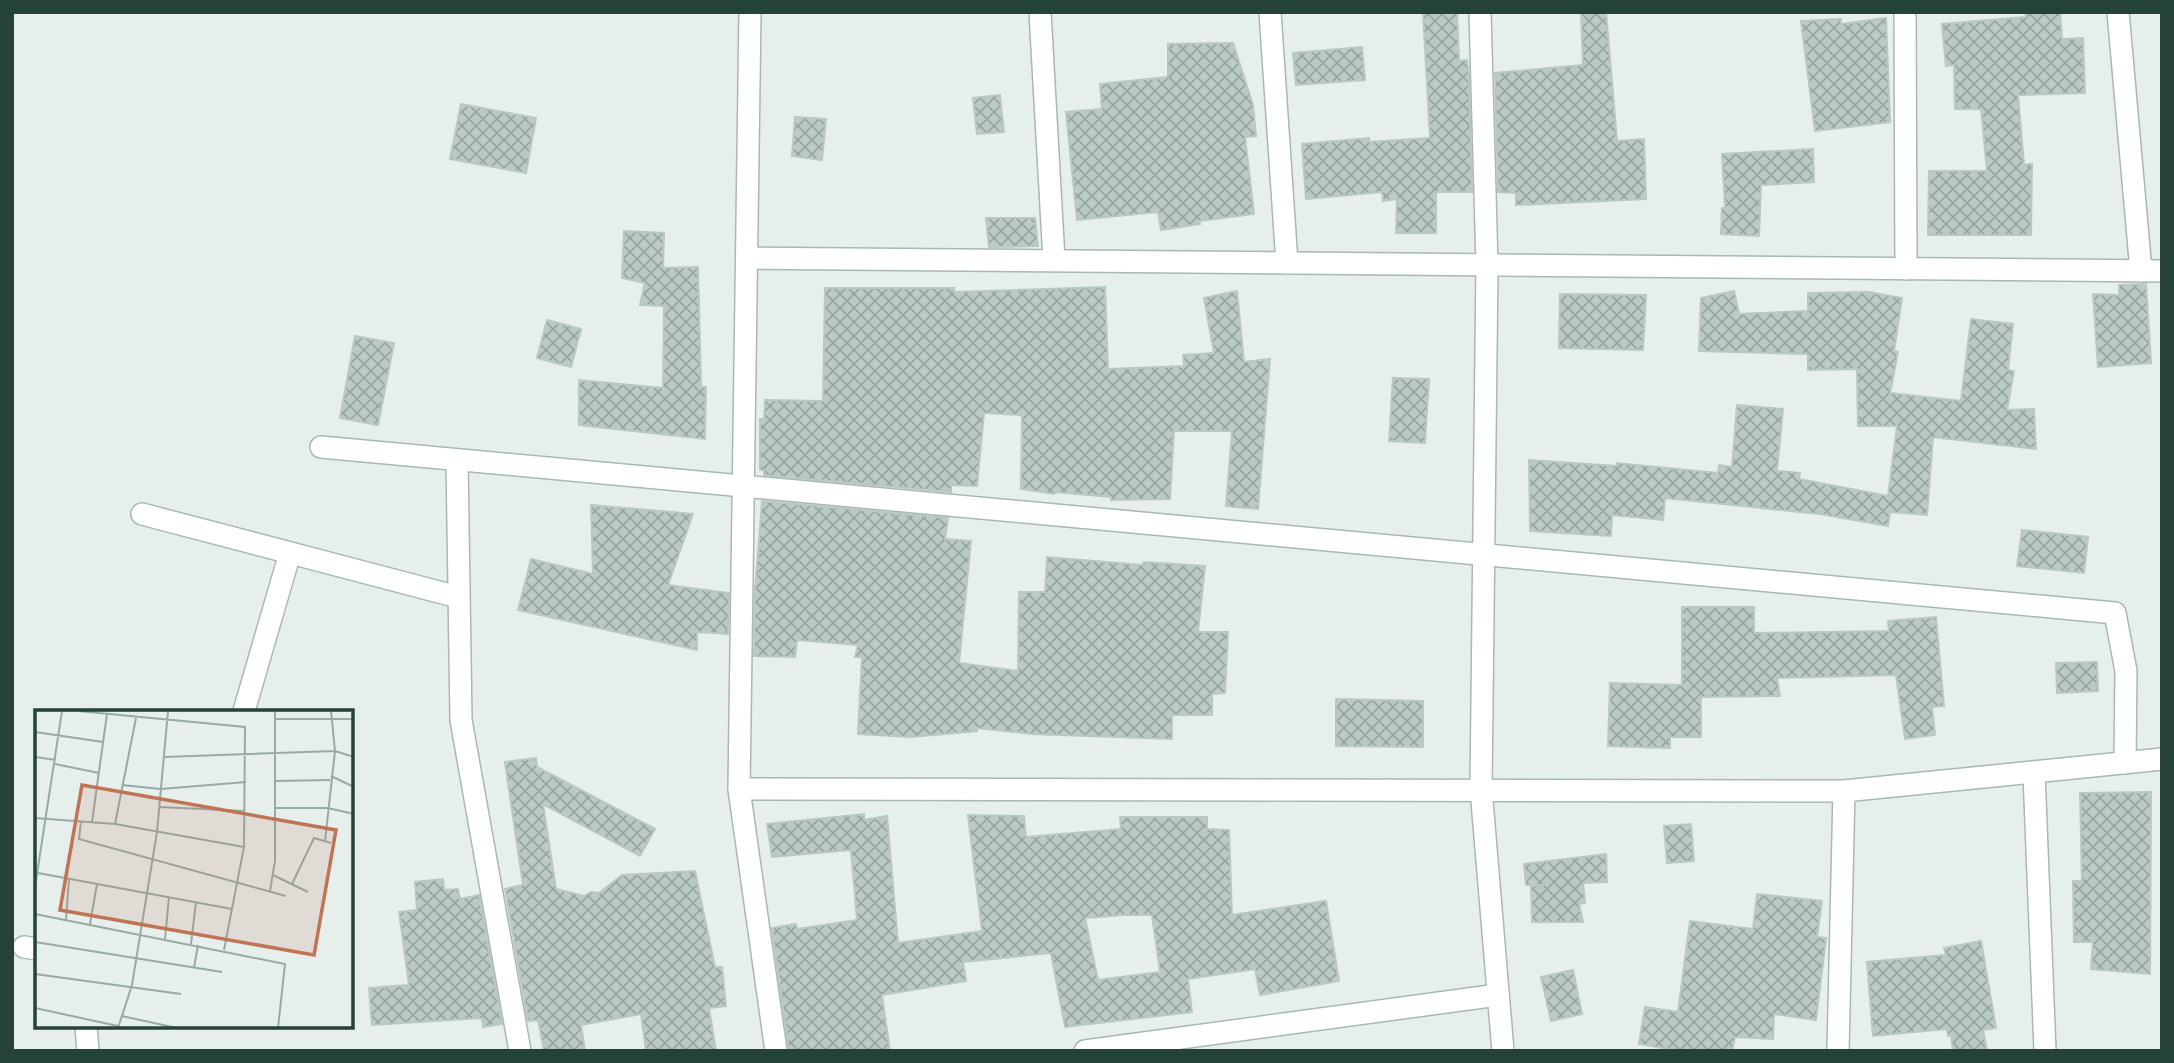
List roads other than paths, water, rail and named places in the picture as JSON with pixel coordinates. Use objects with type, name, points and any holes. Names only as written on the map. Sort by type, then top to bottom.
[{"type":"street","points":[[750,12],[738,789],[776,1051]]},
{"type":"street","points":[[1040,12],[1054,260]]},
{"type":"street","points":[[1270,12],[1287,263]]},
{"type":"street","points":[[1480,12],[1487,265],[1481,789],[1503,1051]]},
{"type":"street","points":[[1905,12],[1906,269]]},
{"type":"street","points":[[747,258],[2152,271],[2118,12]]},
{"type":"street","points":[[321,447],[2116,613],[2126,671],[2125,763]]},
{"type":"street","points":[[457,460],[461,720],[520,1051]]},
{"type":"street","points":[[142,514],[458,597]]},
{"type":"street","points":[[244,710],[290,553]]},
{"type":"street","points":[[738,789],[1844,791],[2162,760]]},
{"type":"street","points":[[2034,772],[2045,1051]]},
{"type":"street","points":[[1838,1051],[1844,791]]},
{"type":"street","points":[[1085,1051],[1498,995]]},
{"type":"street","points":[[86,1028],[88,1051]]}]
